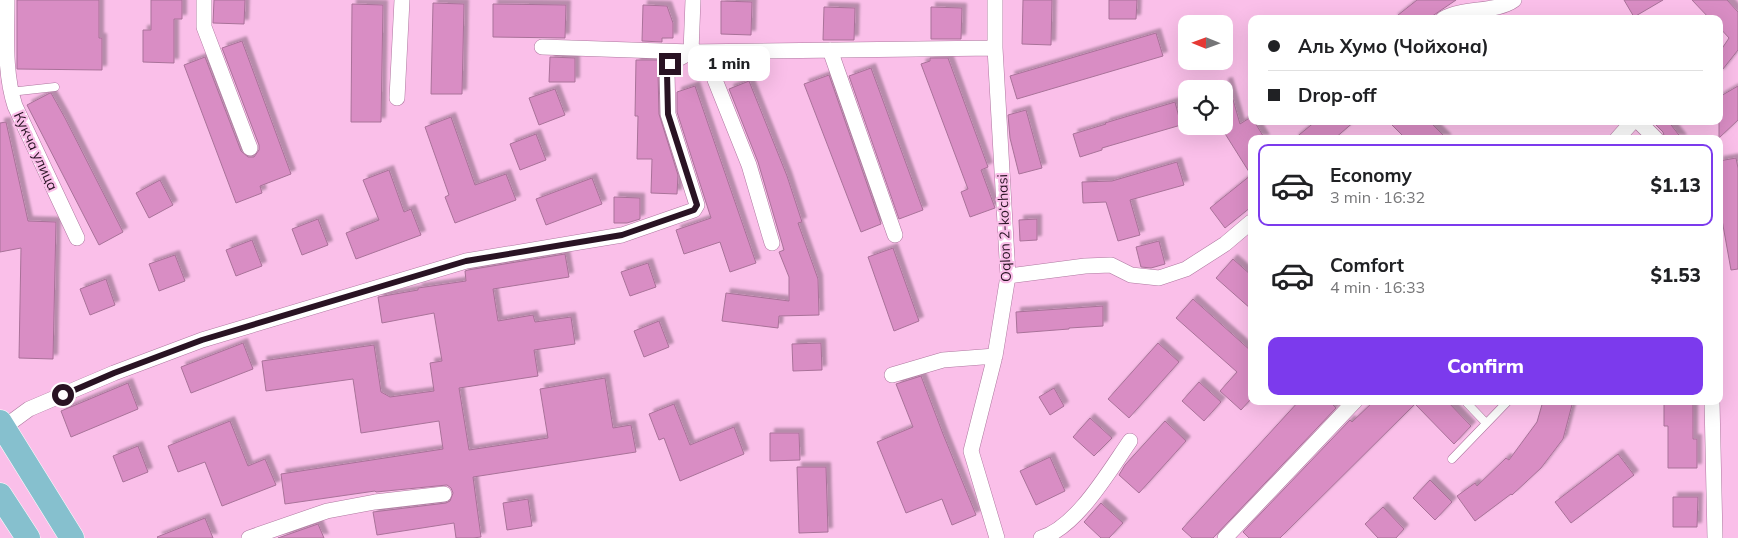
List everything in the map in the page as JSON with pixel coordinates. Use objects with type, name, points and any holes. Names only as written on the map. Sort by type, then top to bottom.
[{"type":"main road","points":[[2,425],[72,538]]},
{"type":"main road","points":[[0,495],[28,538]]},
{"type":"street","name":"Кукча улица","points":[[7,0],[6,62],[10,92],[77,238]]},
{"type":"street","points":[[204,0],[204,27],[250,148]]},
{"type":"street","points":[[397,98],[402,0]]},
{"type":"street","points":[[691,52],[693,0]]},
{"type":"street","name":"Oqlon 2-ko‘chasi","points":[[996,0],[995,48],[1008,276],[995,356],[971,451],[997,538]]},
{"type":"street","points":[[1456,15],[1476,9],[1507,5],[1514,0]]},
{"type":"street","points":[[542,47],[691,52],[995,48]]},
{"type":"street","points":[[830,50],[895,235]]},
{"type":"street","points":[[2,425],[29,409],[114,373],[202,340],[466,261],[622,235],[697,208],[668,114],[667,68],[670,64],[691,52]]},
{"type":"street","points":[[715,52],[714,80],[749,165],[772,242]]},
{"type":"street","points":[[1621,135],[1629,125]]},
{"type":"street","points":[[1642,125],[1652,135]]},
{"type":"street","points":[[1008,276],[1085,266],[1111,265],[1131,275],[1159,278],[1186,269],[1225,244],[1248,225]]},
{"type":"street","points":[[892,375],[943,360],[995,356]]},
{"type":"street","points":[[1225,538],[1239,521],[1351,405]]},
{"type":"street","points":[[1712,405],[1716,538]]},
{"type":"street","points":[[1041,538],[1050,536],[1084,507],[1130,441]]},
{"type":"street","points":[[249,538],[327,511],[375,502],[444,494]]},
{"type":"lane","points":[[10,92],[55,88]]},
{"type":"lane","points":[[1468,405],[1486,423]]},
{"type":"lane","points":[[1452,459],[1504,405]]},
{"type":"building","points":[[17,0],[99,0],[99,38],[102,38],[102,70],[17,69]]},
{"type":"building","points":[[151,0],[182,0],[182,19],[174,19],[174,63],[143,62],[143,30],[151,30]]},
{"type":"building","points":[[214,0],[245,0],[244,24],[213,23]]},
{"type":"building","points":[[1023,0],[1052,0],[1051,45],[1022,44]]},
{"type":"building","points":[[1109,0],[1137,0],[1136,19],[1109,19]]},
{"type":"building","points":[[1417,0],[1456,0],[1434,15],[1398,15]]},
{"type":"building","points":[[1624,0],[1663,0],[1637,15],[1633,15]]},
{"type":"building","points":[[1692,0],[1727,0],[1738,12],[1738,50],[1723,69],[1723,47],[1729,38],[1723,31],[1723,15],[1706,15]]},
{"type":"building","points":[[721,1],[752,2],[751,35],[721,34]]},
{"type":"building","points":[[433,3],[464,4],[462,94],[431,94]]},
{"type":"building","points":[[352,4],[383,5],[381,122],[351,122]]},
{"type":"building","points":[[493,4],[566,5],[565,38],[493,37]]},
{"type":"building","points":[[643,5],[667,6],[673,23],[673,38],[662,38],[662,42],[642,41]]},
{"type":"building","points":[[824,7],[855,8],[854,40],[823,40]]},
{"type":"building","points":[[931,7],[962,8],[961,39],[931,39]]},
{"type":"building","points":[[1156,33],[1163,56],[1017,99],[1010,76]]},
{"type":"building","points":[[242,41],[291,174],[260,186],[262,193],[236,203],[184,65],[205,57],[241,151],[248,157],[254,157],[259,150],[259,145],[222,48]]},
{"type":"building","points":[[550,57],[575,58],[575,82],[549,82]]},
{"type":"building","points":[[930,58],[948,58],[988,167],[981,170],[995,208],[970,217],[961,192],[968,189],[921,64],[930,61]]},
{"type":"building","points":[[636,60],[661,60],[658,73],[659,114],[678,175],[677,194],[651,193],[652,159],[637,159],[638,116],[635,116]]},
{"type":"building","points":[[871,68],[923,210],[899,219],[849,76]]},
{"type":"building","points":[[829,75],[881,224],[861,232],[804,84]]},
{"type":"building","points":[[749,81],[787,176],[802,222],[798,223],[818,279],[819,315],[779,316],[778,328],[722,321],[726,293],[789,301],[789,277],[779,252],[784,250],[758,162],[729,89]]},
{"type":"building","points":[[695,86],[756,263],[730,272],[720,242],[684,254],[676,230],[711,218],[677,112],[677,92]]},
{"type":"building","points":[[1738,86],[1738,120],[1722,135],[1719,135],[1719,125],[1723,125],[1723,95]]},
{"type":"building","points":[[555,89],[565,115],[539,125],[529,98]]},
{"type":"building","points":[[50,93],[65,118],[123,232],[99,245],[27,105]]},
{"type":"building","points":[[1233,100],[1240,124],[1248,119],[1248,125],[1256,125],[1263,135],[1248,135],[1248,170],[1226,135],[1233,135]]},
{"type":"building","points":[[1175,102],[1178,114],[1178,126],[1102,148],[1102,150],[1080,157],[1073,134]]},
{"type":"building","points":[[1026,110],[1042,168],[1019,174],[1010,138],[1008,115]]},
{"type":"building","points":[[451,117],[475,185],[506,174],[516,200],[455,223],[445,197],[449,195],[425,127]]},
{"type":"building","points":[[6,122],[28,221],[56,222],[53,359],[19,358],[21,248],[0,252],[0,123]]},
{"type":"building","points":[[1311,125],[1350,125],[1339,135],[1299,135]]},
{"type":"building","points":[[1392,125],[1433,125],[1443,135],[1402,135]]},
{"type":"building","points":[[1656,125],[1671,125],[1679,135],[1664,135]]},
{"type":"building","points":[[536,134],[546,160],[520,170],[510,144]]},
{"type":"building","points":[[1736,158],[1738,168],[1738,269],[1731,270],[1723,225],[1723,160]]},
{"type":"building","points":[[1177,162],[1184,185],[1130,200],[1140,235],[1118,241],[1106,202],[1083,203],[1082,182],[1112,181]]},
{"type":"building","points":[[389,170],[404,212],[411,209],[421,235],[356,259],[346,233],[379,220],[363,180]]},
{"type":"building","points":[[1248,177],[1248,209],[1225,228],[1210,208]]},
{"type":"building","points":[[592,178],[602,204],[546,225],[536,199]]},
{"type":"building","points":[[160,180],[173,205],[149,218],[136,193]]},
{"type":"building","points":[[614,197],[640,198],[640,219],[627,223],[614,223]]},
{"type":"building","points":[[318,219],[328,245],[302,255],[292,229]]},
{"type":"building","points":[[1037,219],[1037,240],[1020,241],[1019,220]]},
{"type":"building","points":[[252,240],[262,266],[236,276],[226,250]]},
{"type":"building","points":[[1159,241],[1165,264],[1151,268],[1141,267],[1136,247]]},
{"type":"building","points":[[893,248],[919,321],[894,331],[868,257]]},
{"type":"building","points":[[565,254],[569,277],[493,289],[498,321],[533,315],[535,322],[571,317],[575,344],[534,350],[538,376],[459,388],[469,450],[548,438],[540,389],[605,378],[613,428],[631,425],[636,452],[473,477],[481,537],[456,538],[454,523],[377,535],[373,512],[446,503],[450,501],[453,493],[447,485],[375,491],[285,504],[281,474],[443,449],[439,421],[361,433],[353,379],[266,391],[262,361],[374,345],[381,392],[390,397],[434,391],[430,363],[442,361],[434,313],[382,323],[378,297],[418,290],[418,288],[466,281],[465,271],[468,270]]},
{"type":"building","points":[[175,255],[185,281],[159,291],[149,264]]},
{"type":"building","points":[[1233,259],[1248,272],[1248,306],[1216,278]]},
{"type":"building","points":[[648,263],[656,287],[630,296],[621,272]]},
{"type":"building","points":[[106,279],[115,305],[90,315],[80,289]]},
{"type":"building","points":[[1193,299],[1248,348],[1248,402],[1241,410],[1220,391],[1237,372],[1176,318]]},
{"type":"building","points":[[1103,306],[1103,326],[1017,333],[1016,312]]},
{"type":"building","points":[[659,321],[669,347],[644,357],[634,331]]},
{"type":"building","points":[[243,343],[253,369],[191,393],[181,367]]},
{"type":"building","points":[[821,343],[822,370],[793,371],[792,344]]},
{"type":"building","points":[[1158,343],[1179,362],[1129,418],[1108,399]]},
{"type":"building","points":[[921,376],[976,515],[952,525],[942,499],[906,513],[877,442],[913,427],[896,384]]},
{"type":"building","points":[[1199,382],[1221,402],[1204,421],[1182,401]]},
{"type":"building","points":[[128,383],[138,409],[71,437],[61,411]]},
{"type":"building","points":[[1054,388],[1064,406],[1050,415],[1039,397]]},
{"type":"building","points":[[674,404],[690,445],[734,427],[744,454],[680,481],[664,438],[659,440],[649,414]]},
{"type":"building","points":[[1295,405],[1333,405],[1336,408],[1213,538],[1192,538],[1182,529]]},
{"type":"building","points":[[1370,405],[1414,405],[1280,538],[1249,538],[1243,532],[1350,420],[1352,422]]},
{"type":"building","points":[[1416,405],[1451,405],[1471,426],[1454,444]]},
{"type":"building","points":[[1542,405],[1572,405],[1563,439],[1541,468],[1512,495],[1475,521],[1457,496],[1475,483],[1477,486],[1506,458],[1509,460],[1537,422]]},
{"type":"building","points":[[1664,405],[1693,405],[1693,439],[1697,439],[1697,468],[1668,468],[1668,426],[1664,426]]},
{"type":"building","points":[[1090,418],[1112,438],[1094,456],[1073,437]]},
{"type":"building","points":[[230,421],[248,466],[265,459],[276,485],[222,506],[205,462],[178,472],[168,446]]},
{"type":"building","points":[[1165,421],[1186,441],[1139,493],[1119,475],[1125,465]]},
{"type":"building","points":[[770,433],[799,433],[800,460],[770,461]]},
{"type":"building","points":[[138,446],[148,472],[123,482],[113,456]]},
{"type":"building","points":[[1618,454],[1634,475],[1571,523],[1555,502]]},
{"type":"building","points":[[1050,457],[1065,491],[1036,505],[1020,471]]},
{"type":"building","points":[[797,467],[826,467],[828,532],[799,533]]},
{"type":"building","points":[[1430,480],[1452,502],[1435,520],[1413,498]]},
{"type":"building","points":[[1673,497],[1698,497],[1697,527],[1673,527]]},
{"type":"building","points":[[528,499],[532,526],[507,530],[503,503]]},
{"type":"building","points":[[1101,503],[1123,523],[1109,538],[1101,538],[1084,522]]},
{"type":"building","points":[[1383,507],[1404,529],[1396,538],[1378,538],[1365,524]]},
{"type":"building","points":[[205,518],[213,538],[157,537]]},
{"type":"building","points":[[318,524],[324,538],[278,538]]},
{"type":"route","points":[[63,395],[114,373],[202,340],[466,261],[622,235],[694,210],[697,208],[697,205],[668,114],[667,68],[670,64]]}]
